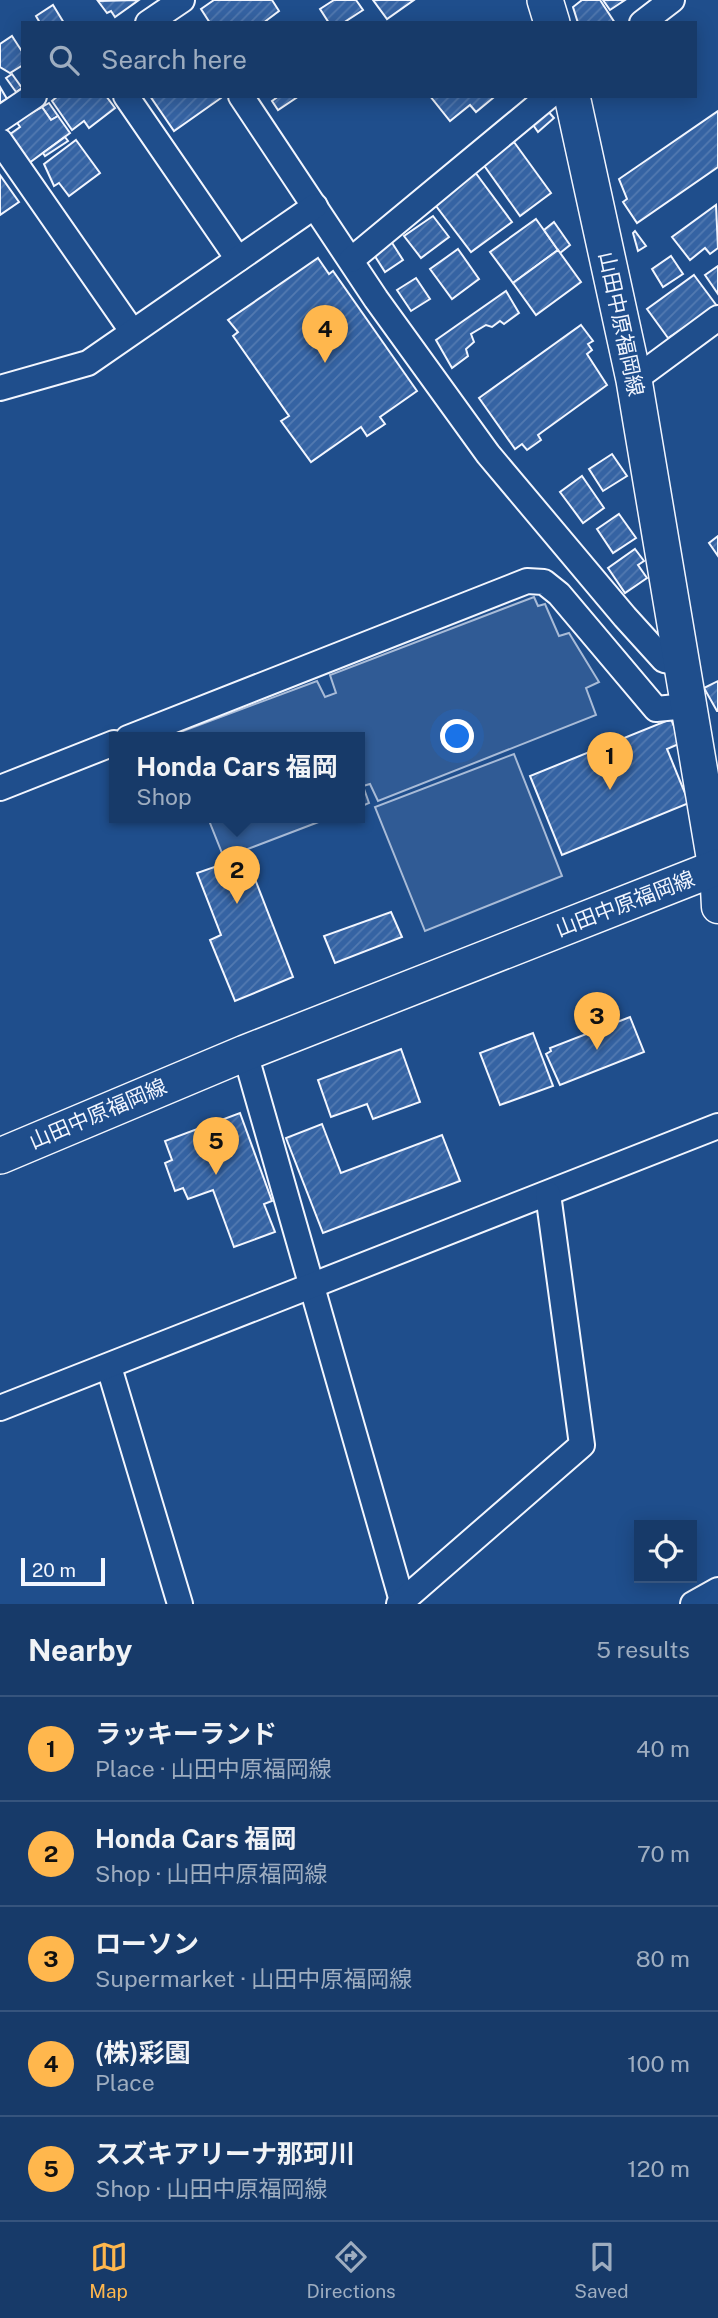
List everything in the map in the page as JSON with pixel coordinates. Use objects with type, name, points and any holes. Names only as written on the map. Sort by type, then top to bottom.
[{"type":"main road","points":[[545,0],[551,21]]},
{"type":"main road","name":"山田中原福岡線","points":[[0,1156],[245,1053],[717,867],[708,757],[687,706],[634,380],[572,98]]},
{"type":"street","points":[[645,21],[672,0]]},
{"type":"street","points":[[152,21],[180,7]]},
{"type":"street","points":[[0,118],[31,98]]},
{"type":"street","points":[[127,98],[238,259]]},
{"type":"street","points":[[242,98],[435,384],[525,500],[664,660],[680,663]]},
{"type":"street","points":[[351,260],[547,98]]},
{"type":"street","points":[[0,141],[132,331]]},
{"type":"street","points":[[0,388],[88,363],[315,206]]},
{"type":"street","points":[[634,380],[718,318]]},
{"type":"street","points":[[143,732],[527,581],[544,582],[559,594],[656,709],[687,706]]},
{"type":"street","points":[[0,788],[109,745]]},
{"type":"street","points":[[717,867],[718,907]]},
{"type":"street","points":[[245,1053],[401,1602],[582,1446],[548,1194]]},
{"type":"street","points":[[0,1408],[718,1126]]},
{"type":"street","points":[[109,1367],[180,1604]]},
{"type":"street","points":[[693,1604],[718,1590]]},
{"type":"shaded area","points":[[534,597],[538,606],[545,604],[559,636],[569,633],[599,682],[586,688],[596,715],[378,801],[370,784],[365,785],[365,732],[180,732],[317,681],[325,697],[336,693],[330,675]]},
{"type":"shaded area","points":[[514,754],[562,876],[425,931],[375,807]]},
{"type":"shaded area","points":[[210,823],[316,823],[224,858]]},
{"type":"building","points":[[139,0],[115,17],[111,11],[107,13],[98,1]]},
{"type":"building","points":[[214,0],[272,0],[279,11],[266,21],[209,21],[201,9]]},
{"type":"building","points":[[334,0],[356,0],[363,10],[346,21],[328,21],[320,9]]},
{"type":"building","points":[[373,0],[414,0],[387,19]]},
{"type":"building","points":[[582,0],[600,0],[614,21],[577,21],[573,7]]},
{"type":"building","points":[[603,0],[625,0],[610,10]]},
{"type":"building","points":[[53,5],[63,21],[39,21],[36,16]]},
{"type":"building","points":[[12,36],[21,50],[21,66],[10,73],[0,67],[0,44]]},
{"type":"building","points":[[12,74],[21,89],[16,92],[6,78]]},
{"type":"building","points":[[0,87],[7,99],[0,103]]},
{"type":"building","points":[[56,98],[108,98],[115,108],[89,128],[84,121],[72,130],[52,101]]},
{"type":"building","points":[[151,98],[221,98],[174,131]]},
{"type":"building","points":[[276,98],[296,98],[278,110],[272,101]]},
{"type":"building","points":[[432,98],[493,98],[476,112],[470,105],[450,121]]},
{"type":"building","points":[[49,103],[58,116],[51,120],[42,107]]},
{"type":"building","points":[[42,107],[51,120],[58,116],[70,133],[29,163],[9,135],[20,127],[16,121]]},
{"type":"building","points":[[546,109],[554,118],[538,132],[531,122]]},
{"type":"building","points":[[718,111],[718,167],[637,223],[623,202],[627,199],[619,179]]},
{"type":"building","points":[[65,137],[68,141],[45,156],[43,153]]},
{"type":"building","points":[[76,140],[100,173],[69,196],[59,183],[54,186],[44,164]]},
{"type":"building","points":[[514,142],[551,193],[520,216],[483,164]]},
{"type":"building","points":[[475,172],[512,222],[471,252],[433,202]]},
{"type":"building","points":[[0,175],[19,202],[0,215]]},
{"type":"building","points":[[716,205],[718,248],[710,254],[705,248],[690,260],[672,237]]},
{"type":"building","points":[[433,216],[449,237],[421,258],[404,236]]},
{"type":"building","points":[[536,219],[558,250],[513,283],[490,252]]},
{"type":"building","points":[[554,222],[570,245],[560,253],[544,230]]},
{"type":"building","points":[[635,231],[646,246],[638,251],[633,233]]},
{"type":"building","points":[[389,238],[403,260],[385,272],[371,250]]},
{"type":"building","points":[[458,249],[479,279],[452,299],[430,269]]},
{"type":"building","points":[[558,250],[581,282],[536,315],[513,283]]},
{"type":"building","points":[[671,256],[683,274],[663,287],[652,269]]},
{"type":"building","points":[[318,258],[329,274],[333,271],[417,391],[380,417],[385,424],[367,436],[361,427],[311,462],[281,421],[289,416],[233,336],[238,332],[228,320]]},
{"type":"building","points":[[718,266],[718,294],[705,275]]},
{"type":"building","points":[[694,275],[717,306],[668,338],[647,309]]},
{"type":"building","points":[[416,278],[430,299],[411,311],[397,290]]},
{"type":"building","points":[[506,291],[519,313],[504,324],[500,321],[492,327],[486,325],[471,334],[474,342],[466,349],[468,356],[452,368],[436,340]]},
{"type":"building","points":[[581,325],[593,341],[588,344],[592,350],[587,354],[607,385],[538,435],[541,440],[527,450],[522,444],[515,449],[479,398]]},
{"type":"building","points":[[612,454],[627,476],[603,491],[589,469]]},
{"type":"building","points":[[582,476],[604,508],[583,523],[560,492]]},
{"type":"building","points":[[619,514],[636,538],[613,553],[597,529]]},
{"type":"building","points":[[718,536],[718,556],[709,543]]},
{"type":"building","points":[[635,549],[644,561],[638,565],[647,578],[625,593],[608,568]]},
{"type":"building","points":[[718,681],[718,711],[717,711],[704,688]]},
{"type":"building","points":[[671,719],[681,743],[667,749],[689,803],[562,855],[530,776]]},
{"type":"building","points":[[246,856],[293,977],[235,1001],[210,940],[221,935],[197,873]]},
{"type":"building","points":[[391,912],[402,937],[335,963],[324,936]]},
{"type":"building","points":[[630,1017],[644,1052],[560,1085],[546,1054],[551,1051],[550,1048]]},
{"type":"building","points":[[533,1033],[553,1086],[500,1105],[480,1053]]},
{"type":"building","points":[[401,1049],[420,1102],[373,1119],[367,1104],[331,1117],[318,1080]]},
{"type":"building","points":[[240,1113],[272,1201],[264,1204],[275,1232],[234,1247],[213,1190],[188,1199],[183,1188],[175,1191],[165,1163],[172,1160],[165,1141]]},
{"type":"building","points":[[322,1124],[341,1173],[442,1135],[460,1181],[323,1233],[286,1138]]},
{"type":"place","name":"(株)彩園","points":[[325,363]]},
{"type":"place","name":"ラッキーランド","points":[[610,790]]},
{"type":"place","name":"Honda Cars 福岡","points":[[237,904]]},
{"type":"place","name":"ローソン","points":[[597,1050]]},
{"type":"place","name":"スズキアリーナ那珂川","points":[[216,1175]]}]
